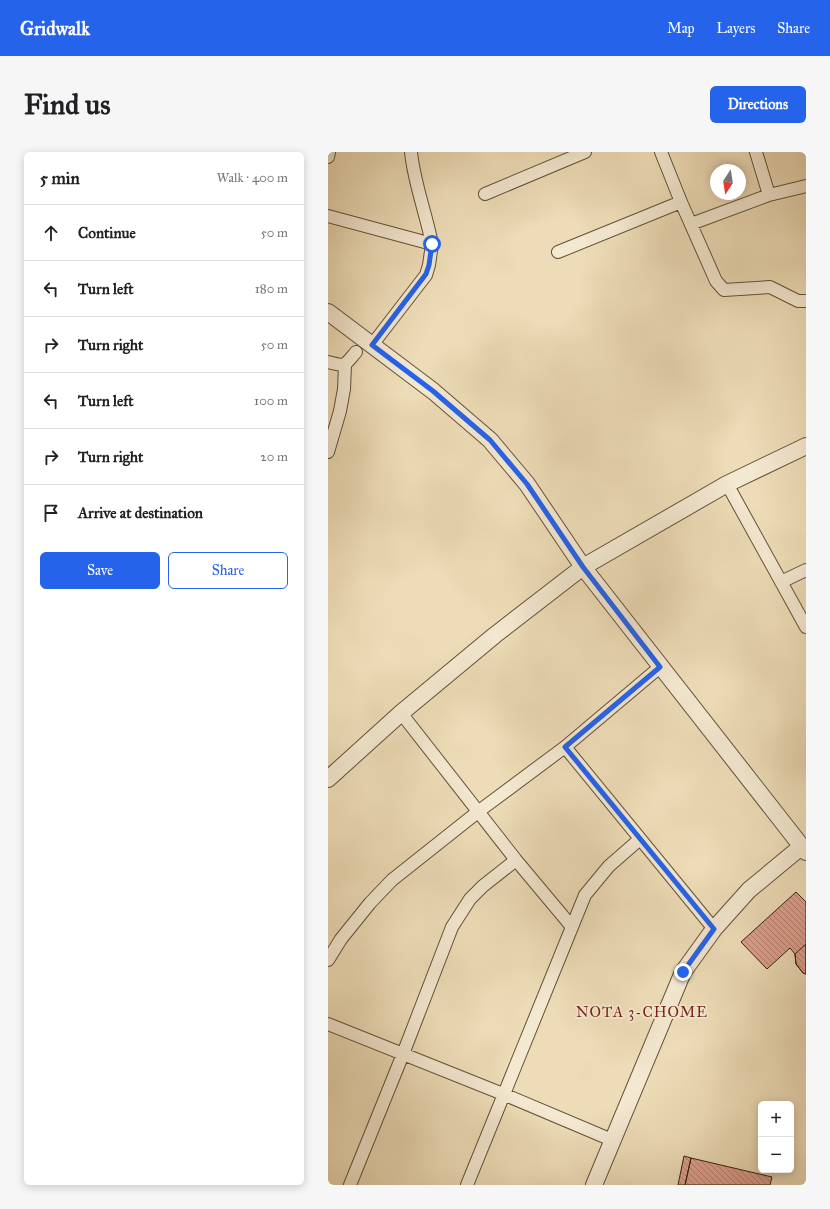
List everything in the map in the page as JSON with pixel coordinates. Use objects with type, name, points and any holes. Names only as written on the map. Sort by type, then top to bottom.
[{"type":"street","points":[[328,157],[329,152]]},
{"type":"street","points":[[372,345],[426,274],[429,265],[432,244],[427,218],[413,172],[410,152]]},
{"type":"street","points":[[485,194],[585,152]]},
{"type":"street","points":[[661,152],[681,202],[716,281],[724,290],[770,287],[798,301],[806,301]]},
{"type":"street","points":[[756,152],[769,195]]},
{"type":"street","points":[[691,224],[769,195],[806,186]]},
{"type":"street","points":[[558,252],[681,202]]},
{"type":"street","points":[[328,216],[432,244]]},
{"type":"street","points":[[328,312],[433,391],[490,440],[527,484],[583,567],[804,850],[749,890],[714,929],[683,972],[594,1185]]},
{"type":"street","points":[[328,452],[343,396],[345,365],[356,352]]},
{"type":"street","points":[[328,362],[341,366],[345,365]]},
{"type":"street","points":[[328,779],[401,713],[495,635],[583,567],[727,484],[806,446]]},
{"type":"street","points":[[727,484],[806,627]]},
{"type":"street","points":[[782,582],[806,570]]},
{"type":"street","points":[[328,960],[341,939],[370,903],[392,880],[565,747],[660,667]]},
{"type":"street","points":[[401,713],[516,860],[572,927]]},
{"type":"street","points":[[565,747],[714,929]]},
{"type":"street","points":[[467,1185],[585,895],[609,866],[640,839]]},
{"type":"street","points":[[350,1185],[452,927],[470,899],[483,886],[516,860]]},
{"type":"street","points":[[328,1024],[503,1094],[612,1140]]},
{"type":"building","points":[[796,892],[806,902],[806,974],[803,973],[796,964],[795,954],[790,948],[767,969],[741,942]]},
{"type":"building","points":[[806,944],[806,974],[803,973],[796,964],[795,954]]},
{"type":"building","points":[[684,1156],[691,1158],[685,1185],[678,1185]]},
{"type":"building","points":[[691,1158],[772,1177],[770,1185],[685,1185]]},
{"type":"district","name":"NOTA 3-CHOME","points":[[642,1012]]},
{"type":"route","points":[[432,244],[426,274],[372,345],[433,391],[490,440],[527,484],[583,567],[660,667],[565,747],[714,929],[683,972]]}]
